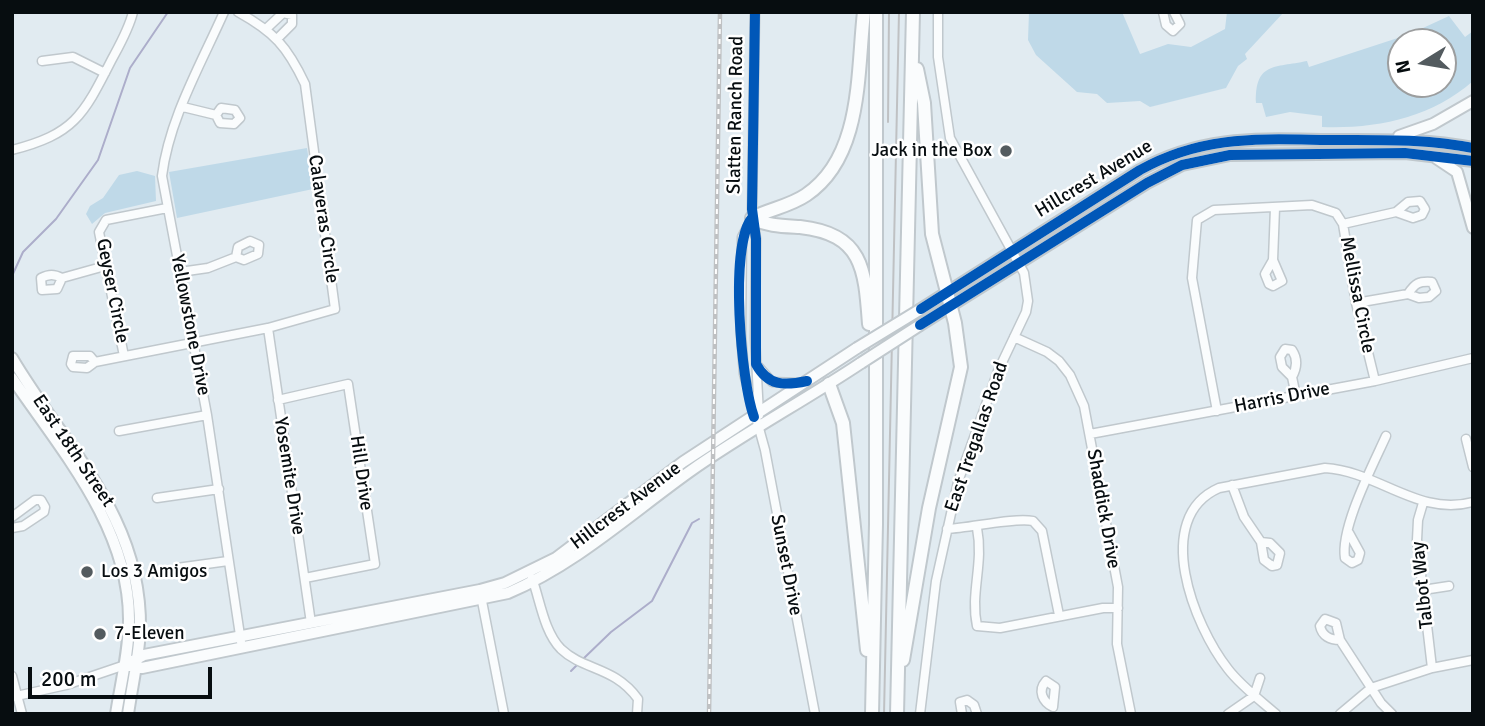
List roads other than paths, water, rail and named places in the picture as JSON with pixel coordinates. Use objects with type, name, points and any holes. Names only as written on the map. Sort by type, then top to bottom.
[{"type":"highway","points":[[752,218],[810,192],[839,159],[848,139],[864,12]]},
{"type":"highway","points":[[872,714],[876,424],[876,12]]},
{"type":"highway","points":[[897,714],[913,12]]},
{"type":"highway","points":[[898,680],[908,643],[929,508],[961,367],[948,290],[932,234],[924,103],[912,49]]},
{"type":"highway","points":[[752,218],[767,224],[830,233],[846,243],[855,254],[866,289],[876,424]]},
{"type":"highway","points":[[829,384],[843,422],[872,714]]},
{"type":"main road","points":[[1392,138],[1433,124],[1473,101]]},
{"type":"main road","name":"Hillcrest Avenue","points":[[757,420],[807,381],[856,348],[1140,170],[1177,152],[1240,139],[1392,138],[1473,148]]},
{"type":"main road","name":"Hillcrest Avenue","points":[[132,663],[242,648],[481,595],[531,577],[683,462],[757,420],[829,384],[1147,183],[1182,165],[1245,154],[1427,154],[1473,161]]},
{"type":"main road","points":[[1427,154],[1444,161],[1457,172],[1473,228]]},
{"type":"main road","points":[[1473,199],[1473,213]]},
{"type":"main road","name":"East 18th Street","points":[[12,358],[103,492],[126,541],[138,591],[128,714]]},
{"type":"main road","name":"East 18th Street","points":[[12,378],[86,488],[113,542],[122,567],[129,608],[132,663],[116,714]]},
{"type":"main road","name":"Hillcrest Avenue","points":[[132,663],[240,636],[481,595]]},
{"type":"street","points":[[12,150],[42,142],[66,129],[83,113],[133,12]]},
{"type":"street","name":"Yellowstone Drive","points":[[224,12],[165,154],[162,176],[207,415],[242,648]]},
{"type":"street","name":"Calaveras Circle","points":[[193,342],[268,328],[335,309],[304,83],[295,61],[278,38],[267,28],[238,12]]},
{"type":"street","name":"Slatten Ranch Road","points":[[755,12],[752,218],[757,239],[757,420]]},
{"type":"street","name":"East Tregallas Road","points":[[920,714],[931,615],[947,529],[974,437],[1026,312],[1028,301],[1024,273],[950,138],[938,57],[938,12]]},
{"type":"street","points":[[1163,12],[1166,25],[1174,31],[1180,24],[1174,12]]},
{"type":"street","points":[[267,28],[283,13],[292,15],[292,24],[278,38]]},
{"type":"street","points":[[42,61],[73,57],[105,73]]},
{"type":"street","points":[[183,107],[216,115]]},
{"type":"street","name":"Mellissa Circle","points":[[1217,411],[1192,278],[1197,220],[1214,209],[1312,205],[1336,213],[1343,224],[1356,303],[1375,381]]},
{"type":"street","name":"Geyser Circle","points":[[167,208],[106,220],[99,232],[105,266],[124,356],[193,342]]},
{"type":"street","points":[[1273,260],[1275,208]]},
{"type":"street","points":[[1343,224],[1396,212]]},
{"type":"street","name":"Slatten Ranch Road","points":[[752,218],[742,237],[741,334],[747,391],[757,420]]},
{"type":"street","points":[[180,272],[208,268],[236,257]]},
{"type":"street","points":[[62,278],[105,266]]},
{"type":"street","points":[[1356,303],[1408,294]]},
{"type":"street","name":"Yosemite Drive","points":[[268,328],[311,623]]},
{"type":"street","name":"Shaddick Drive","points":[[1014,337],[1047,352],[1070,375],[1084,406],[1118,587],[1117,644],[1131,714]]},
{"type":"street","points":[[95,362],[124,356]]},
{"type":"street","name":"Harris Drive","points":[[1090,434],[1375,381],[1473,358]]},
{"type":"street","points":[[756,364],[762,375],[772,383],[793,384],[807,381]]},
{"type":"street","points":[[1292,377],[1296,396]]},
{"type":"street","name":"Hill Drive","points":[[278,400],[348,384],[375,564],[305,578]]},
{"type":"street","points":[[119,431],[207,415]]},
{"type":"street","name":"Sunset Drive","points":[[757,420],[814,714]]},
{"type":"street","points":[[1349,533],[1352,514],[1385,436]]},
{"type":"street","points":[[1466,439],[1473,467]]},
{"type":"street","points":[[1276,714],[1229,670],[1198,617],[1184,559],[1183,531],[1190,510],[1206,494],[1232,485],[1325,468],[1342,469],[1423,503],[1457,506],[1473,502]]},
{"type":"street","points":[[1232,485],[1244,517],[1261,542]]},
{"type":"street","points":[[157,498],[219,489]]},
{"type":"street","points":[[12,517],[35,500],[41,500],[45,507],[44,512],[23,526],[12,528]]},
{"type":"street","name":"Talbot Way","points":[[1423,503],[1418,520],[1417,540],[1432,668]]},
{"type":"street","points":[[947,529],[977,528],[1027,520],[1038,526],[1042,531],[1059,615]]},
{"type":"street","points":[[977,528],[982,550],[974,606],[977,626],[1000,628],[1059,615],[1118,608]]},
{"type":"street","points":[[177,568],[228,561]]},
{"type":"street","points":[[531,577],[551,635],[562,650],[626,682],[638,699],[637,714]]},
{"type":"street","points":[[1423,590],[1449,586]]},
{"type":"street","points":[[481,595],[504,714]]},
{"type":"street","points":[[1340,640],[1371,688],[1392,714]]},
{"type":"street","points":[[1340,714],[1371,688],[1432,668],[1473,660]]},
{"type":"street","name":"Hillcrest Avenue","points":[[15,696],[66,685],[132,663]]},
{"type":"street","points":[[12,676],[15,696],[22,714]]},
{"type":"street","points":[[1228,714],[1254,696],[1260,678]]},
{"type":"street","points":[[962,714],[960,702],[969,700],[977,714]]},
{"type":"waterway","points":[[12,276],[23,252],[56,219],[98,160],[130,68],[168,12]]},
{"type":"waterway","points":[[582,660],[611,632],[652,601],[692,523],[699,519]]},
{"type":"waterway","points":[[571,671],[578,664]]},
{"type":"tram line","points":[[888,122],[889,12]]},
{"type":"tram line","points":[[884,714],[899,12]]},
{"type":"railway","points":[[709,714],[720,12]]},
{"type":"place","name":"Jack in the Box","points":[[1006,151]]},
{"type":"place","name":"Los 3 Amigos","points":[[87,572]]},
{"type":"place","name":"7-Eleven","points":[[100,634]]}]
